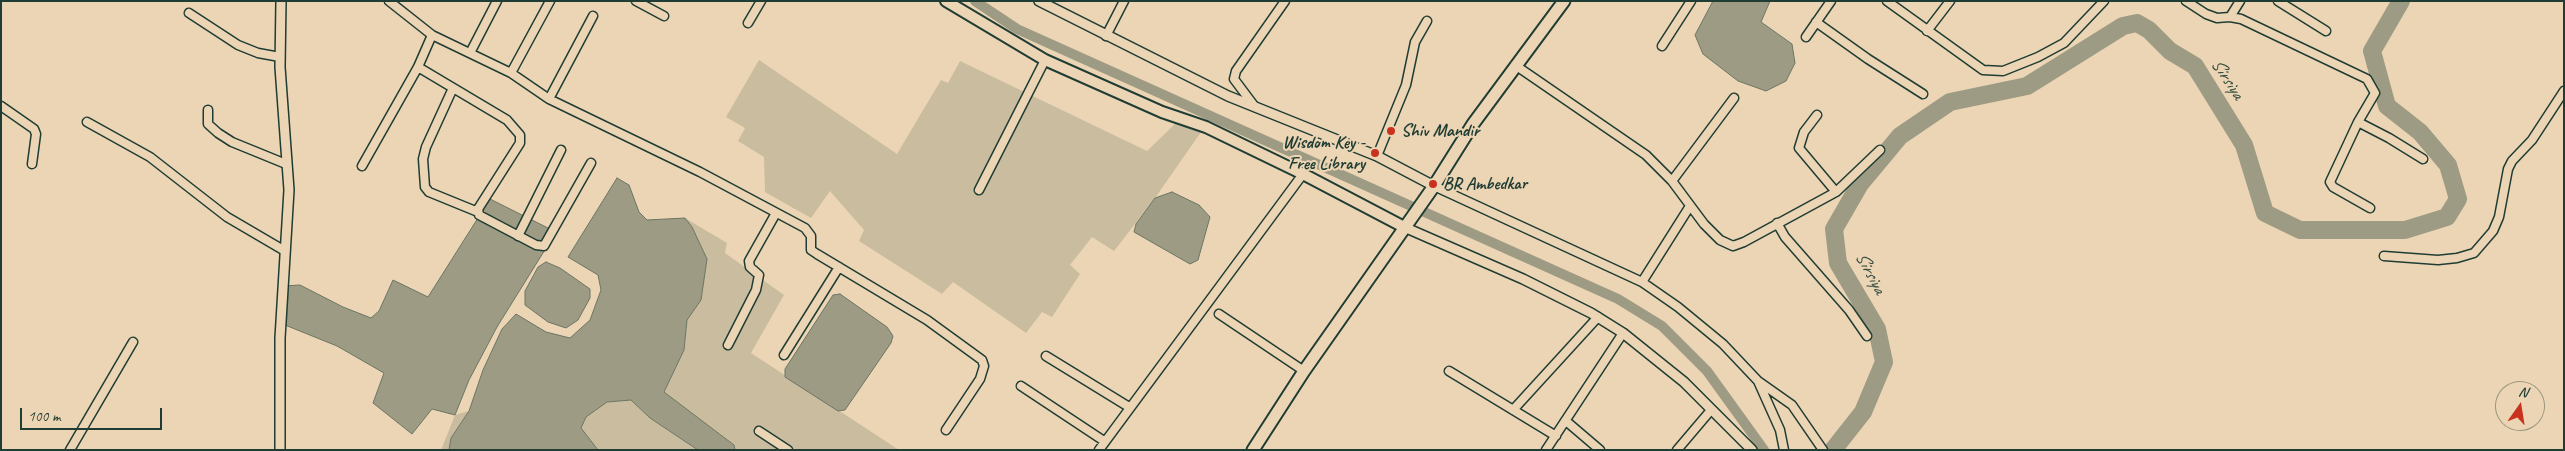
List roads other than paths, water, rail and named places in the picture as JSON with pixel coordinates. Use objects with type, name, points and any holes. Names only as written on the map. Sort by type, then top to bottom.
[{"type":"main road","points":[[946,1],[1045,60],[1146,105],[1206,127],[1408,223]]},
{"type":"main road","points":[[1253,450],[1304,371],[1434,186],[1473,124],[1564,1]]},
{"type":"street","points":[[280,450],[280,338],[289,190],[280,57],[281,1]]},
{"type":"street","points":[[389,1],[432,35],[511,73],[549,99],[700,172],[809,232],[811,250],[927,320],[982,360],[984,366],[980,379],[946,430]]},
{"type":"street","points":[[470,52],[497,1]]},
{"type":"street","points":[[511,73],[550,1]]},
{"type":"street","points":[[636,1],[652,5],[664,16]]},
{"type":"street","points":[[748,23],[761,1]]},
{"type":"street","points":[[1039,1],[1194,81],[1377,156],[1434,186],[1642,282],[1678,307],[1723,344],[1758,381],[1792,405],[1823,450]]},
{"type":"street","points":[[1106,36],[1124,1]]},
{"type":"street","points":[[1255,107],[1234,78],[1236,71],[1285,1]]},
{"type":"street","points":[[1662,46],[1691,1]]},
{"type":"street","points":[[1888,1],[1983,70],[2003,71],[2038,57],[2064,43],[2104,1]]},
{"type":"street","points":[[1927,31],[1950,1]]},
{"type":"street","points":[[2186,1],[2206,14],[2241,19],[2367,79],[2375,93],[2358,122],[2330,182],[2333,187],[2370,208]]},
{"type":"street","points":[[2230,17],[2240,1]]},
{"type":"street","points":[[2278,1],[2326,30]]},
{"type":"street","points":[[1806,37],[1829,2]]},
{"type":"street","points":[[189,13],[238,45],[258,53],[280,57]]},
{"type":"street","points":[[549,99],[593,16]]},
{"type":"street","points":[[1377,156],[1406,85],[1415,42],[1427,21]]},
{"type":"street","points":[[1816,22],[1868,59],[1923,94]]},
{"type":"street","points":[[362,166],[418,67],[432,35]]},
{"type":"street","points":[[979,190],[1045,60]]},
{"type":"street","points":[[1515,66],[1646,155],[1672,181],[1690,206],[1720,240],[1733,246],[1739,245],[1836,192],[1880,150]]},
{"type":"street","points":[[418,67],[507,120],[520,135],[520,142],[478,212]]},
{"type":"street","points":[[452,88],[426,147],[423,159],[425,187],[429,192],[478,212],[518,236],[544,246],[591,163]]},
{"type":"street","points":[[2384,256],[2438,260],[2457,258],[2474,253],[2493,231],[2499,217],[2508,169],[2532,140],[2564,91]]},
{"type":"street","points":[[1672,181],[1734,98]]},
{"type":"street","points":[[1,106],[34,129],[36,134],[32,164]]},
{"type":"street","points":[[208,110],[208,124],[218,133],[232,142],[286,164]]},
{"type":"street","points":[[1817,115],[1804,132],[1799,148],[1836,192]]},
{"type":"street","points":[[87,122],[150,157],[227,217],[286,251]]},
{"type":"street","points":[[2358,122],[2423,159]]},
{"type":"street","points":[[518,236],[561,150]]},
{"type":"street","points":[[1099,450],[1129,406],[1303,174]]},
{"type":"street","points":[[1642,282],[1690,206]]},
{"type":"street","points":[[728,345],[756,290],[759,275],[750,267],[749,261],[776,213]]},
{"type":"street","points":[[1408,223],[1598,317],[1623,333],[1684,382],[1752,450]]},
{"type":"street","points":[[1777,223],[1785,237],[1849,310],[1867,336]]},
{"type":"street","points":[[784,355],[839,268]]},
{"type":"street","points":[[1219,314],[1304,371]]},
{"type":"street","points":[[1513,410],[1598,317]]},
{"type":"street","points":[[1546,450],[1623,333]]},
{"type":"street","points":[[70,450],[133,342]]},
{"type":"street","points":[[1046,356],[1129,406]]},
{"type":"street","points":[[1449,371],[1556,436]]},
{"type":"street","points":[[1758,381],[1780,430],[1784,450]]},
{"type":"street","points":[[1022,386],[1104,441]]},
{"type":"street","points":[[1677,450],[1712,410]]},
{"type":"street","points":[[1566,421],[1600,450]]},
{"type":"street","points":[[759,431],[788,450]]},
{"type":"waterway","points":[[975,1],[1017,29],[1618,299],[1662,326],[1707,371],[1764,450]]},
{"type":"waterway","name":"Sirsiya","points":[[1833,450],[1863,412],[1884,362],[1877,329],[1838,263],[1834,229],[1860,184],[1900,136],[1950,102],[2027,86],[2123,26],[2137,23],[2149,30],[2170,51],[2195,66],[2244,145],[2265,213],[2300,230],[2405,230],[2447,217],[2458,199],[2448,165],[2420,132],[2387,106],[2372,51],[2401,1]]},
{"type":"place","name":"Shiv Mandir","points":[[1391,131]]},
{"type":"place","name":"Wisdom Key - Free Library","points":[[1375,153]]},
{"type":"place","name":"BR Ambedkar","points":[[1433,184]]}]
